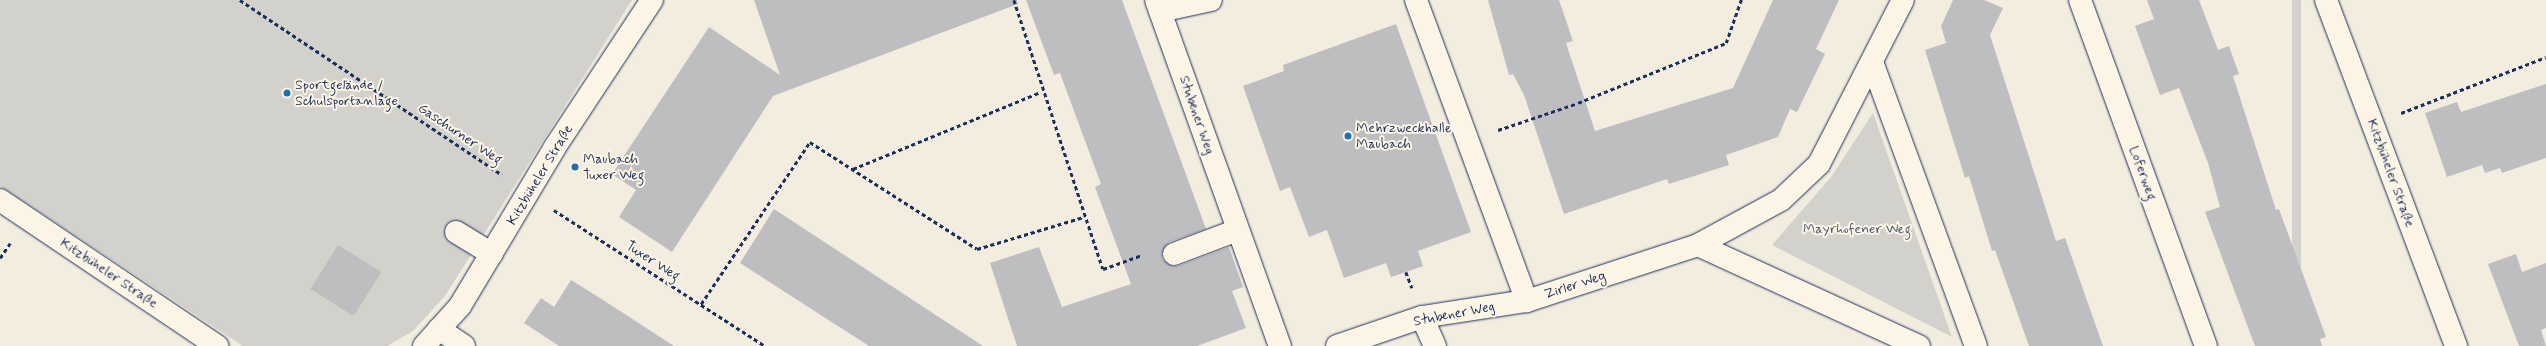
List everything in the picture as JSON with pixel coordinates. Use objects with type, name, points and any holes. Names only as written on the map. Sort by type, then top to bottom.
[{"type":"street","name":"Kitzbüheler Straße","points":[[424,346],[460,306],[652,0]]},
{"type":"street","points":[[1158,6],[1211,0]]},
{"type":"street","name":"Zirler Weg","points":[[1416,0],[1527,301],[1698,245]]},
{"type":"street","points":[[1698,245],[1780,200],[1819,164],[1903,0]]},
{"type":"street","name":"Loferweg","points":[[2080,0],[2206,346]]},
{"type":"street","name":"Kitzbüheler Straße","points":[[2326,0],[2456,346]]},
{"type":"street","name":"Stubener Weg","points":[[1158,6],[1280,346]]},
{"type":"street","points":[[1872,62],[1976,346]]},
{"type":"street","name":"Kitzbüheler Straße","points":[[0,200],[217,346]]},
{"type":"street","points":[[1174,254],[1238,230]]},
{"type":"street","points":[[456,232],[492,254]]},
{"type":"street","points":[[1698,245],[1919,346]]},
{"type":"street","name":"Stubener Weg","points":[[1337,346],[1422,317],[1527,301]]},
{"type":"street","points":[[1422,317],[1435,346]]},
{"type":"street","points":[[439,329],[464,346]]},
{"type":"path","name":"Gaschurner Weg","points":[[240,0],[489,164],[528,196]]},
{"type":"path","points":[[1014,0],[1041,92],[1103,269],[1146,253]]},
{"type":"path","points":[[1468,141],[1578,103],[1726,43],[1741,0]]},
{"type":"path","points":[[2373,124],[2546,58]]},
{"type":"path","points":[[853,169],[1041,92]]},
{"type":"path","points":[[701,304],[810,142],[977,249],[1084,217]]},
{"type":"path","name":"Tuxer Weg","points":[[528,196],[701,304],[765,346]]},
{"type":"path","points":[[0,258],[4,252]]},
{"type":"path","points":[[1406,272],[1409,279]]},
{"type":"green space","name":"Sportgelände / Schulsportanlage","points":[[0,0],[632,0],[445,296],[413,331],[387,346],[243,346],[0,186]]},
{"type":"green space","points":[[2292,0],[2301,0],[2301,346],[2292,346]]},
{"type":"green space","name":"Mayrhofener Weg","points":[[1873,113],[1952,337],[1772,245],[1831,177]]},
{"type":"building","points":[[754,0],[1017,0],[1018,4],[773,96],[672,252],[619,217],[636,190],[612,174],[709,27],[780,75]]},
{"type":"building","points":[[1026,0],[1122,0],[1206,229],[1169,242],[1162,252],[1162,259],[1172,266],[1178,266],[1229,247],[1243,287],[1232,291],[1246,328],[1197,346],[1017,346],[990,263],[1039,247],[1062,307],[1131,284],[1095,187],[1101,184],[1060,73],[1054,75]]},
{"type":"building","points":[[1488,0],[1559,0],[1573,41],[1566,43],[1595,131],[1733,88],[1773,0],[1839,0],[1816,49],[1825,54],[1797,112],[1790,109],[1778,137],[1726,155],[1729,165],[1669,184],[1667,179],[1564,214],[1524,95],[1513,74],[1509,75]]},
{"type":"building","points":[[1953,0],[1984,0],[2003,8],[1990,35],[2056,241],[2065,238],[2103,346],[2029,346],[1995,250],[1992,251],[1969,176],[1965,178],[1925,50],[1946,43],[1941,26]]},
{"type":"building","points":[[2147,0],[2199,0],[2218,50],[2229,46],[2239,74],[2233,76],[2276,210],[2279,209],[2326,337],[2320,339],[2322,346],[2255,346],[2205,212],[2220,207],[2208,163],[2179,88],[2160,95],[2135,26],[2154,19]]},
{"type":"building","name":"Mehrzweckhalle Maubach","points":[[1396,24],[1471,232],[1418,251],[1423,266],[1391,277],[1386,263],[1344,278],[1327,230],[1309,237],[1290,187],[1280,191],[1243,86],[1284,71],[1283,65]]},
{"type":"building","points":[[2546,84],[2546,158],[2502,173],[2500,168],[2485,173],[2482,165],[2447,177],[2425,113],[2457,102],[2461,112]]},
{"type":"building","points":[[774,209],[983,346],[869,346],[740,263]]},
{"type":"building","points":[[338,245],[381,272],[354,316],[310,289]]},
{"type":"building","points":[[2516,254],[2522,272],[2546,263],[2546,328],[2541,330],[2546,346],[2519,346],[2488,264]]},
{"type":"building","points":[[571,280],[674,346],[559,346],[524,323],[541,298],[554,307]]},
{"type":"place","name":"Sportgelände / Schulsportanlage","points":[[287,93]]},
{"type":"place","name":"Mehrzweckhalle Maubach","points":[[1348,136]]},
{"type":"place","name":"Maubach Tuxer Weg","points":[[575,167]]}]
